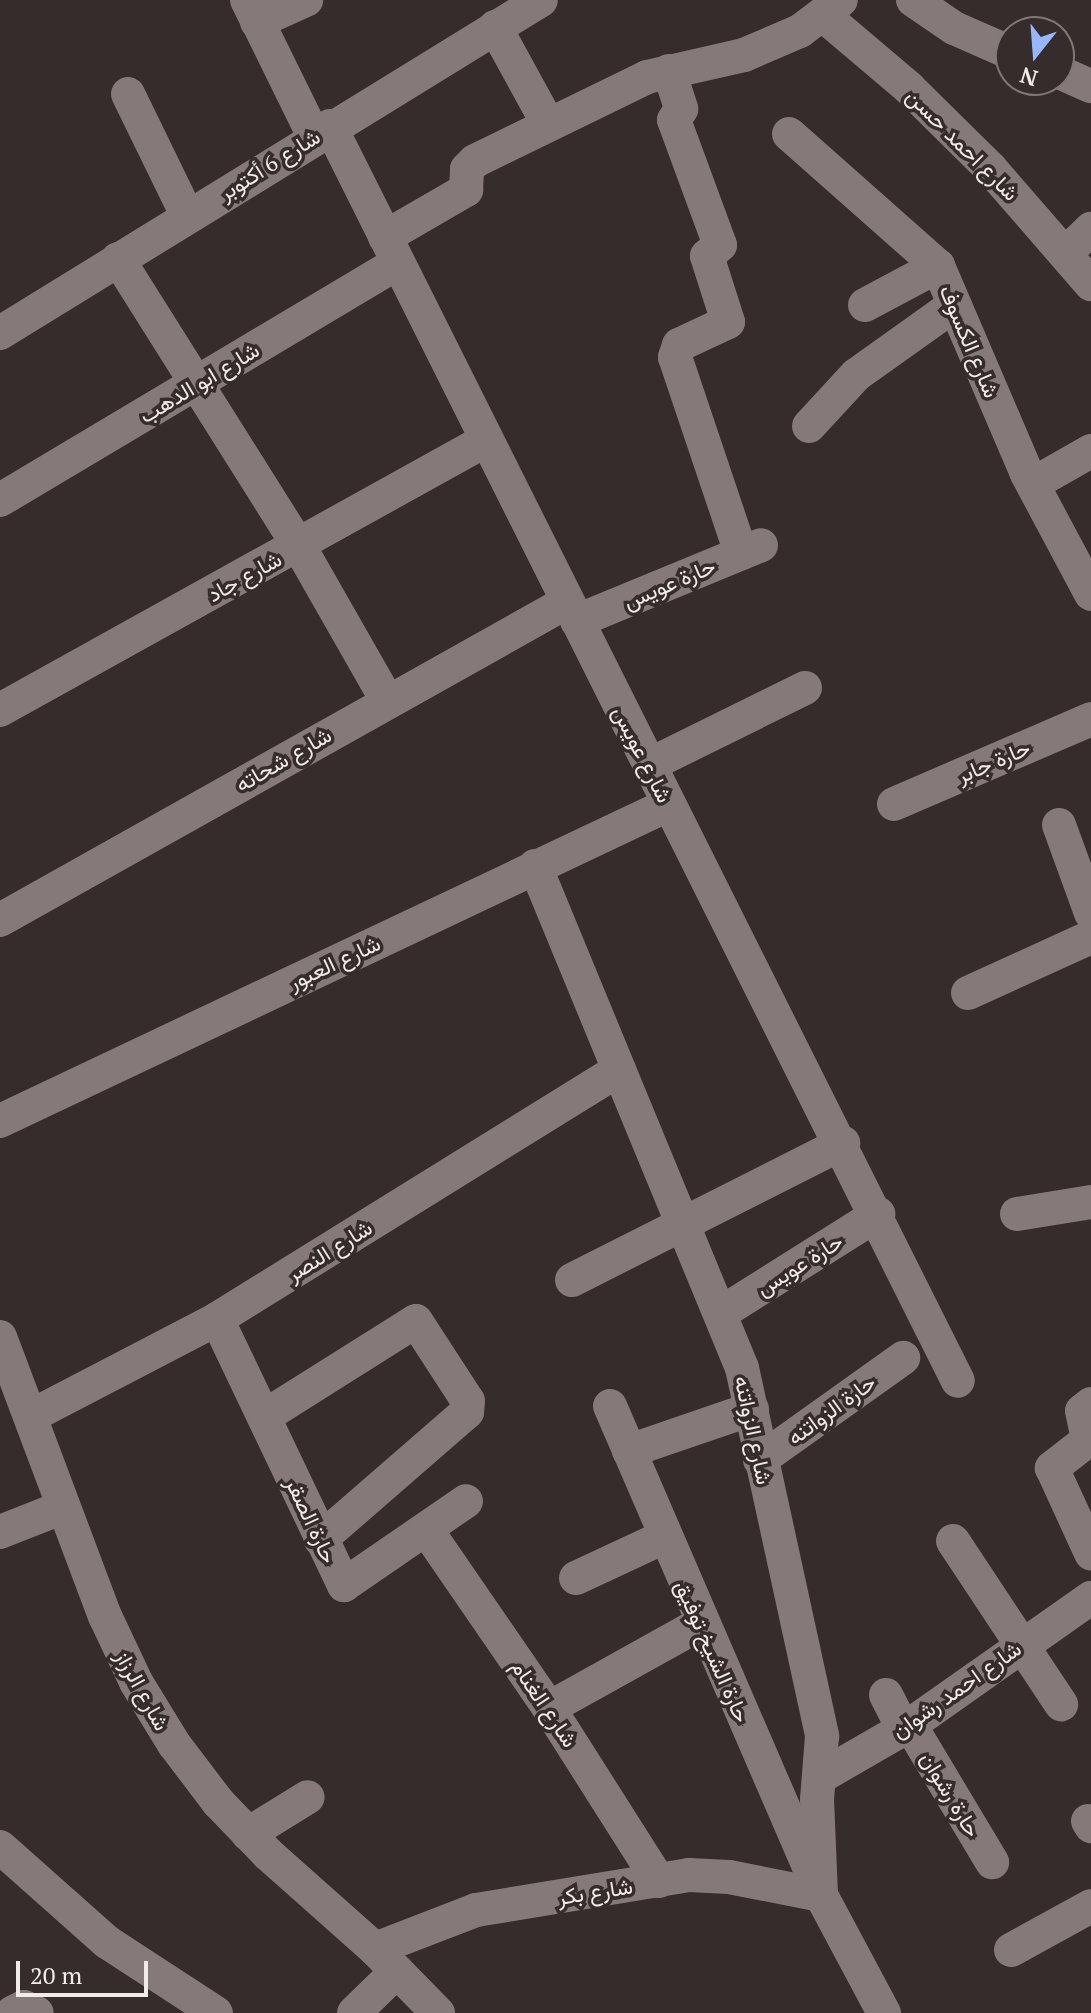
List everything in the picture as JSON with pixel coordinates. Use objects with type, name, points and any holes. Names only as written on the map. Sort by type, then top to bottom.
[{"type":"street","points":[[252,11],[306,0]]},
{"type":"street","name":"شارع 6 أكتوبر","points":[[0,333],[322,131],[541,0]]},
{"type":"street","points":[[913,0],[954,28],[995,46]]},
{"type":"street","points":[[495,27],[548,124],[669,71],[744,55],[800,31],[832,7]]},
{"type":"street","name":"شارع احمد حسن","points":[[832,7],[1066,253],[1091,284]]},
{"type":"street","name":"شارع عويس","points":[[252,11],[392,250],[668,805],[843,1143],[958,1381]]},
{"type":"street","name":"حارة عويس","points":[[572,612],[751,549],[675,357],[679,345],[728,322],[707,256],[720,245],[674,120],[681,109],[669,71]]},
{"type":"street","points":[[128,94],[187,215]]},
{"type":"street","name":"شارع ابو الدهب","points":[[0,500],[196,385],[392,250],[466,190],[468,166],[548,124]]},
{"type":"street","name":"شارع الكسوف","points":[[789,134],[938,266],[1033,484],[1091,594]]},
{"type":"street","points":[[1066,253],[1091,229]]},
{"type":"street","points":[[118,259],[299,546],[387,700]]},
{"type":"street","points":[[865,305],[938,266]]},
{"type":"street","points":[[809,426],[856,375],[954,305]]},
{"type":"street","name":"شارع جاد","points":[[0,710],[486,440]]},
{"type":"street","points":[[1033,484],[1091,451]]},
{"type":"street","name":"شارع شحاته","points":[[0,920],[387,700],[572,612]]},
{"type":"street","points":[[649,765],[805,688]]},
{"type":"street","name":"حارة جابر","points":[[894,804],[1091,719]]},
{"type":"street","name":"شارع العبور","points":[[0,1121],[668,805]]},
{"type":"street","points":[[1059,825],[1091,913]]},
{"type":"street","name":"شارع الزواتنه","points":[[535,866],[686,1224],[721,1313],[752,1409],[760,1460],[822,1736],[821,1895],[884,2013]]},
{"type":"street","points":[[968,993],[1091,937]]},
{"type":"street","name":"شارع النصر","points":[[31,1416],[217,1319],[619,1070]]},
{"type":"street","points":[[572,1280],[843,1143]]},
{"type":"street","points":[[1017,1214],[1091,1202]]},
{"type":"street","name":"حارة عويس","points":[[721,1313],[878,1214]]},
{"type":"street","name":"حارة الصقر","points":[[217,1319],[321,1539],[348,1586],[466,1501]]},
{"type":"street","points":[[265,1416],[416,1321],[468,1401],[467,1412],[321,1539]]},
{"type":"street","name":"شارع الرزاز","points":[[1,1343],[31,1416],[61,1508],[136,1682],[174,1744],[248,1834],[386,1960],[438,2013]]},
{"type":"street","name":"حارة الزواتنه","points":[[760,1460],[903,1358]]},
{"type":"street","points":[[1091,1404],[1082,1411],[1088,1440],[1052,1468],[1091,1553]]},
{"type":"street","name":"حارة الشيخ توفيق","points":[[610,1406],[700,1624],[821,1895]]},
{"type":"street","points":[[629,1451],[752,1409]]},
{"type":"street","points":[[0,1532],[61,1508]]},
{"type":"street","name":"شارع الغنام","points":[[426,1529],[549,1708],[659,1881]]},
{"type":"street","points":[[576,1578],[664,1537]]},
{"type":"street","points":[[953,1541],[1061,1704]]},
{"type":"street","name":"شارع احمد رشوان","points":[[820,1777],[906,1727],[1019,1644],[1088,1608]]},
{"type":"street","points":[[549,1708],[700,1624]]},
{"type":"street","name":"حارة رشوان","points":[[886,1695],[992,1862]]},
{"type":"street","points":[[248,1834],[308,1797]]},
{"type":"street","points":[[0,1847],[107,1942],[216,2013]]},
{"type":"street","name":"شارع بكر","points":[[386,1960],[476,1910],[659,1881],[729,1877],[821,1895]]},
{"type":"street","points":[[1011,1950],[1091,1906]]},
{"type":"street","points":[[354,2013],[386,1960]]},
{"type":"street","points":[[12,2013],[24,2007],[37,2013]]}]
